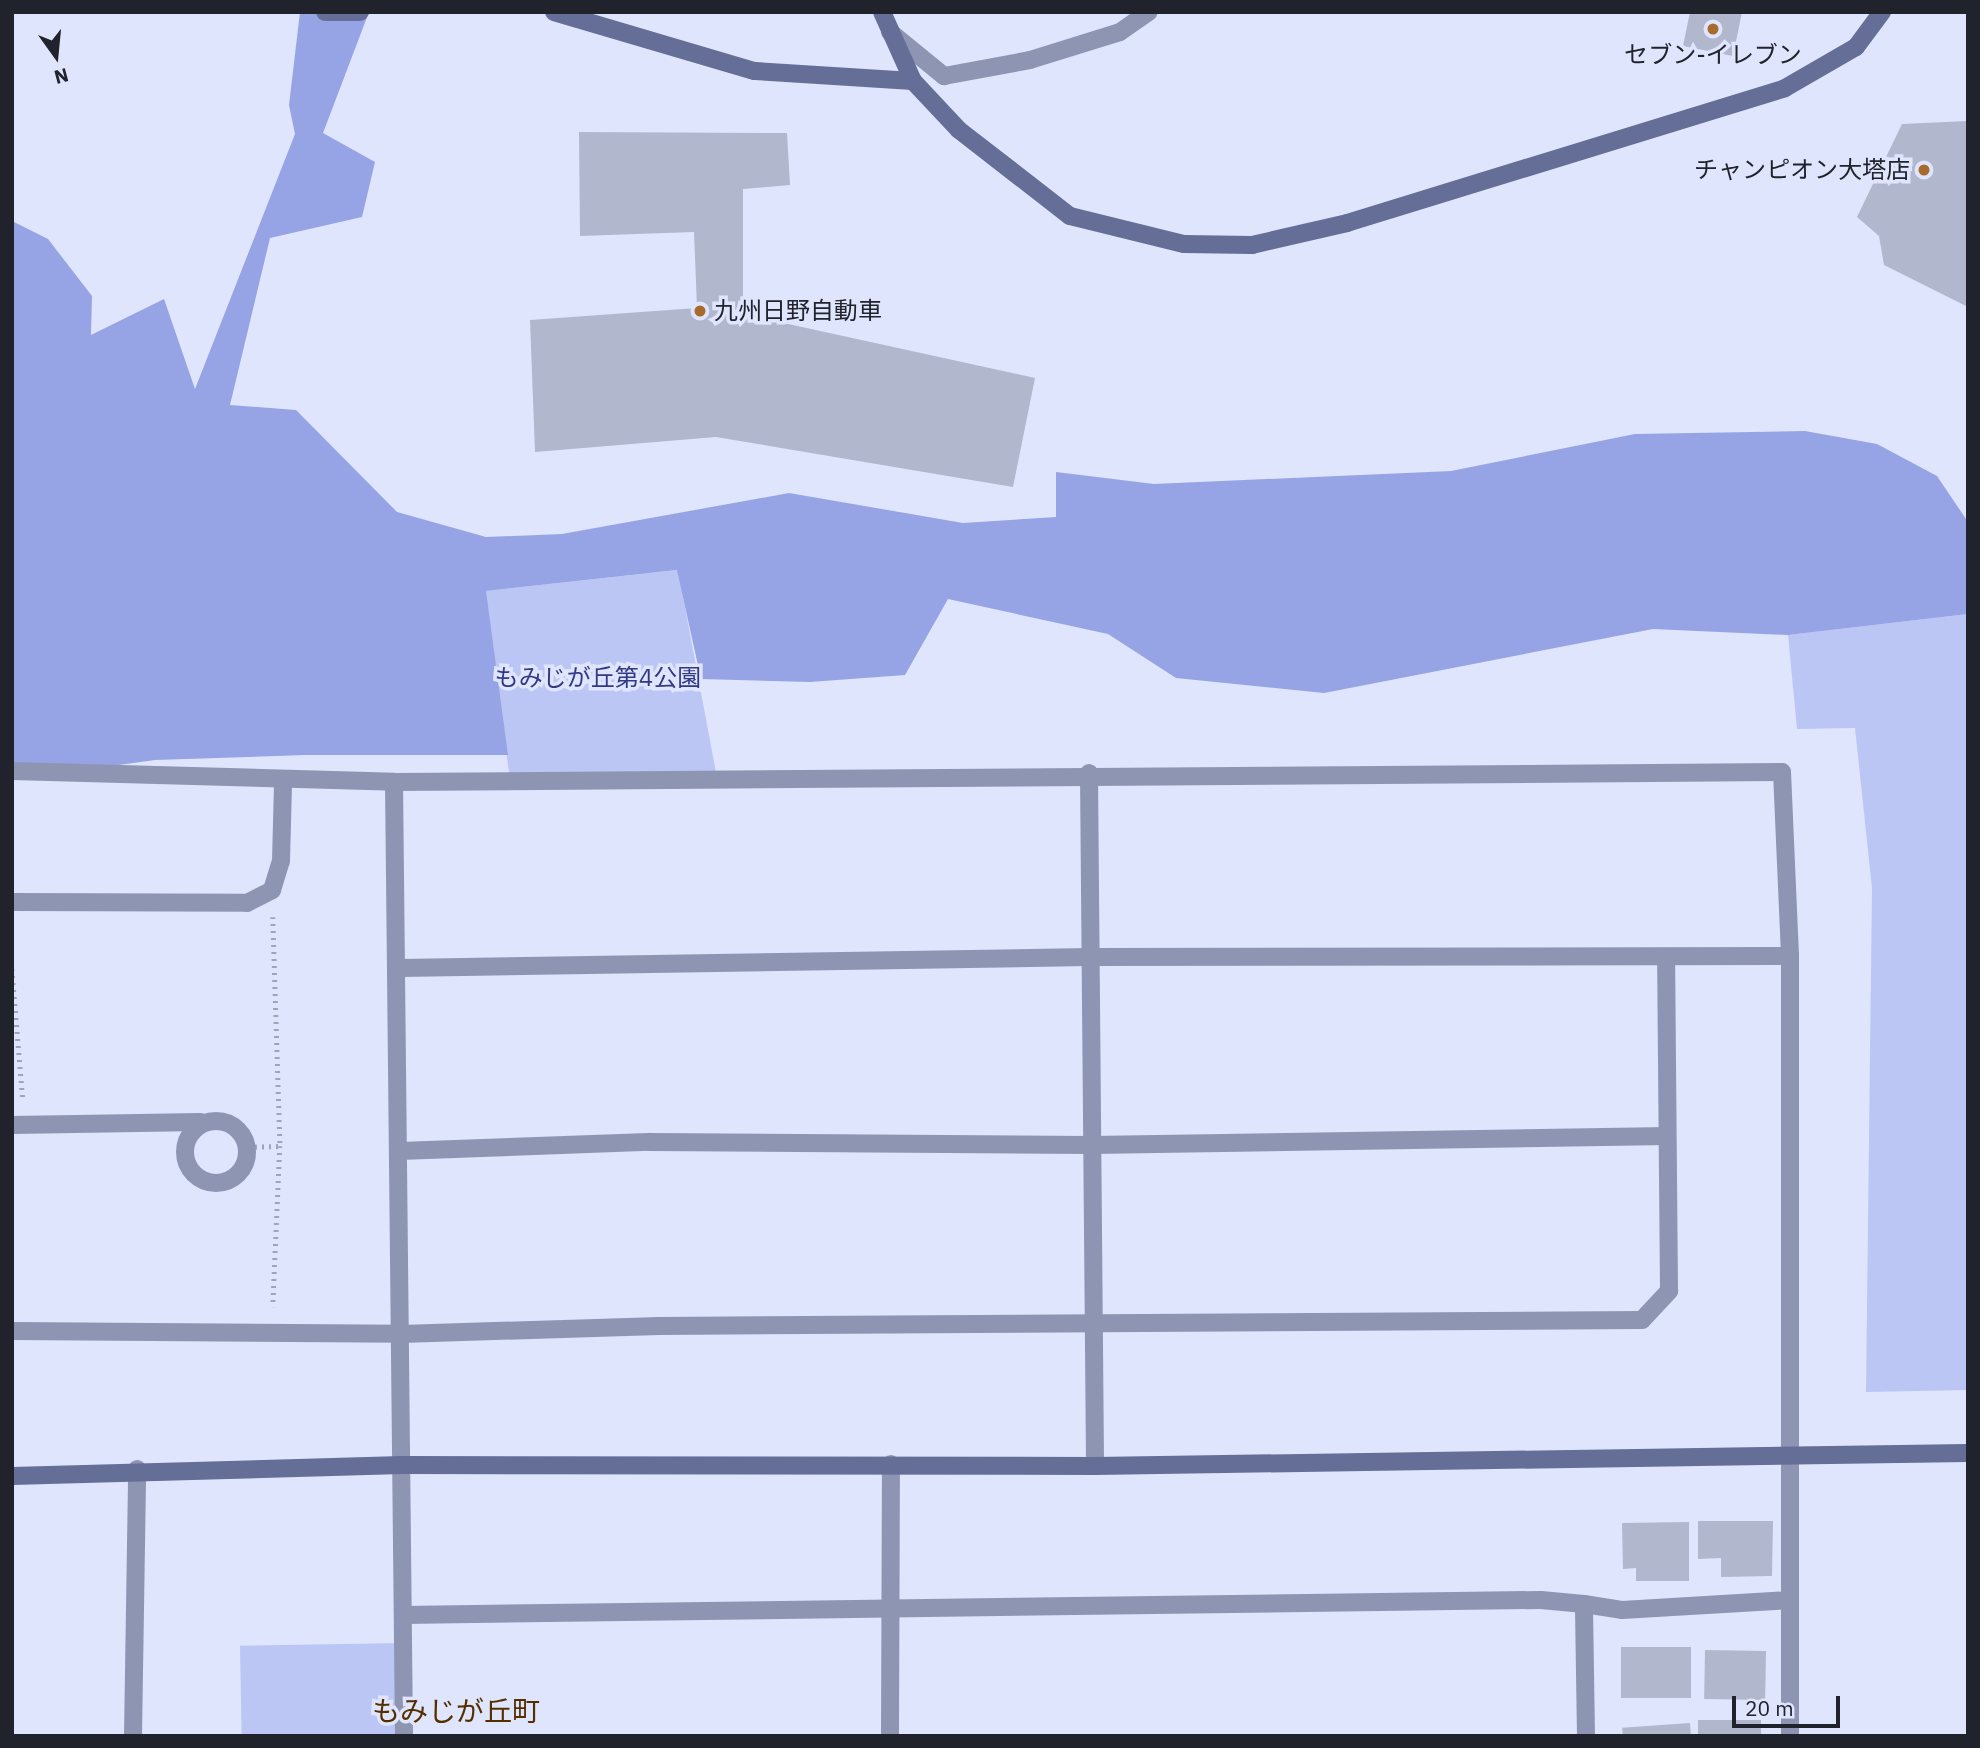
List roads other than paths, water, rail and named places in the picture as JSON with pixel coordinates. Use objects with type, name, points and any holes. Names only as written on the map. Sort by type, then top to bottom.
[{"type":"street","points":[[325,12],[360,12]]},
{"type":"street","points":[[554,12],[755,71],[913,81]]},
{"type":"street","points":[[882,12],[913,81],[958,130],[1070,216],[1184,244],[1252,245],[1347,223],[1786,88],[1856,47],[1882,12]]},
{"type":"street","points":[[890,32],[944,76],[1095,40],[1149,12]]},
{"type":"street","points":[[12,771],[283,782],[1089,773],[1782,772],[1790,956],[1790,1736]]},
{"type":"street","points":[[1089,773],[1088,957],[1095,1466]]},
{"type":"street","points":[[12,902],[194,906],[247,903],[272,890],[281,861],[283,782]]},
{"type":"street","points":[[394,782],[400,968],[404,1736]]},
{"type":"street","points":[[400,968],[1088,957],[1667,959],[1790,956]]},
{"type":"street","points":[[12,1331],[272,1329],[401,1334],[660,1326],[1093,1327],[1643,1320],[1670,1291],[1667,959]]},
{"type":"street","points":[[19,1125],[201,1122],[235,1125],[248,1147],[243,1169],[228,1183],[205,1182],[186,1166],[185,1142],[201,1122]]},
{"type":"street","points":[[400,1151],[649,1142],[1091,1145],[1667,1136]]},
{"type":"street","points":[[12,1476],[137,1469],[402,1465],[1095,1466],[1791,1458],[1968,1453]]},
{"type":"street","points":[[890,1736],[891,1464]]},
{"type":"street","points":[[134,1736],[137,1469]]},
{"type":"street","points":[[403,1615],[1584,1604],[1622,1610],[1788,1600]]},
{"type":"street","points":[[1584,1604],[1586,1736]]},
{"type":"place","name":"セブン-イレブン","points":[[1713,29]]},
{"type":"place","name":"チャンピオン大塔店","points":[[1924,170]]},
{"type":"place","name":"九州日野自動車","points":[[700,311]]},
{"type":"district","name":"もみじが丘町","points":[[456,1711]]},
{"type":"park label","name":"もみじが丘第4公園","points":[[598,678]]}]
